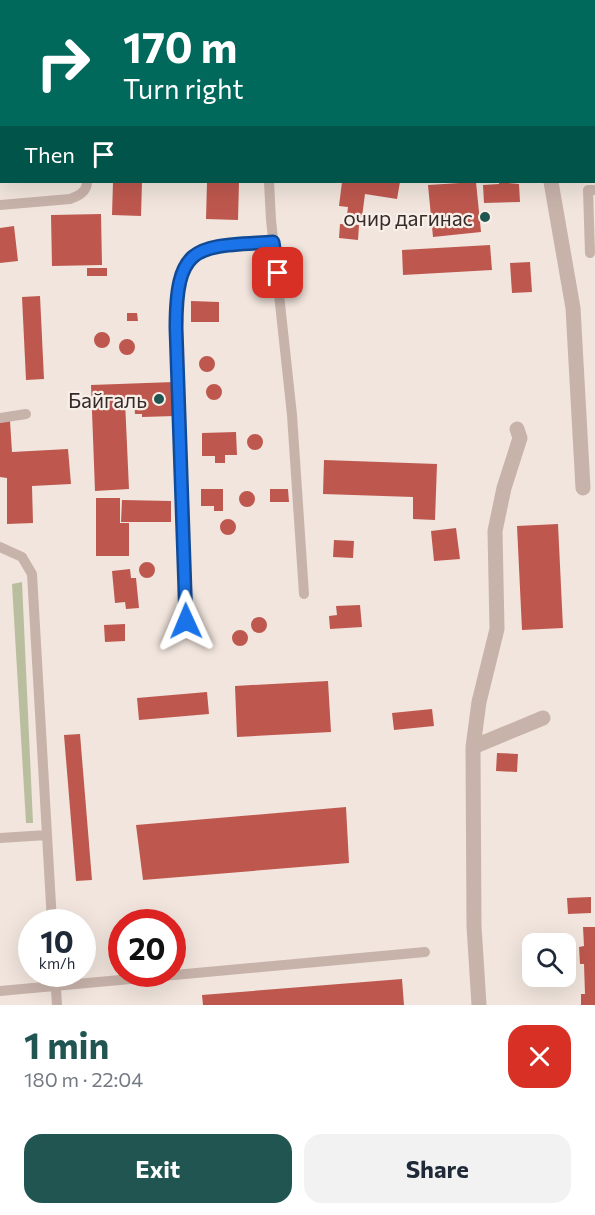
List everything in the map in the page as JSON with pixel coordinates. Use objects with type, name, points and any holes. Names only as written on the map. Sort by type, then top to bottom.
[{"type":"street","points":[[551,183],[573,308],[583,488]]},
{"type":"street","points":[[479,1005],[474,926],[473,747],[479,702],[497,629],[495,531],[504,488],[520,438],[517,429]]},
{"type":"street","points":[[473,747],[543,718]]},
{"type":"lane","points":[[0,205],[70,199],[80,195],[87,187],[87,183]]},
{"type":"lane","points":[[269,183],[293,435],[304,594]]},
{"type":"lane","points":[[590,253],[588,190],[595,190]]},
{"type":"lane","points":[[186,621],[176,328],[179,285],[191,257],[206,247],[273,242]]},
{"type":"lane","points":[[0,418],[26,414]]},
{"type":"lane","points":[[0,547],[22,557],[32,574],[51,909]]},
{"type":"lane","points":[[0,838],[47,836]]},
{"type":"lane","points":[[96,983],[425,952]]},
{"type":"lane","points":[[0,992],[56,987],[57,1005]]},
{"type":"green space","points":[[22,582],[33,823],[26,823],[12,584]]},
{"type":"building","points":[[113,183],[142,183],[141,216],[112,215]]},
{"type":"building","points":[[207,183],[239,183],[238,220],[206,219]]},
{"type":"building","points":[[342,183],[400,183],[397,199],[365,194],[362,217],[347,215],[348,207],[339,206]]},
{"type":"building","points":[[476,183],[481,232],[433,237],[428,185]]},
{"type":"building","points":[[519,184],[520,202],[484,203],[483,185]]},
{"type":"building","points":[[101,214],[102,265],[52,266],[51,215]]},
{"type":"building","points":[[340,224],[359,225],[358,240],[339,238]]},
{"type":"building","points":[[14,226],[18,261],[0,263],[0,228]]},
{"type":"building","points":[[490,245],[492,270],[403,275],[402,250]]},
{"type":"building","points":[[530,262],[532,292],[512,293],[510,263]]},
{"type":"building","points":[[87,268],[107,268],[107,276],[87,276]]},
{"type":"building","points":[[40,296],[44,379],[26,380],[22,297]]},
{"type":"building","points":[[191,301],[219,302],[219,322],[191,322]]},
{"type":"building","points":[[127,313],[137,313],[138,321],[127,321]]},
{"type":"building","points":[[102,332],[108,334],[110,340],[108,346],[102,348],[96,346],[94,340],[96,334]]},
{"type":"building","points":[[124,339],[130,339],[135,347],[133,353],[124,355],[119,350],[119,344]]},
{"type":"building","points":[[207,356],[213,358],[215,364],[213,370],[207,372],[201,370],[199,364],[201,358]]},
{"type":"building","points":[[174,382],[175,416],[142,417],[142,414],[135,414],[134,401],[125,401],[129,489],[95,491],[91,385]]},
{"type":"building","points":[[211,384],[217,384],[222,392],[220,398],[211,400],[206,395],[206,389]]},
{"type":"building","points":[[10,421],[12,452],[68,449],[71,484],[32,486],[33,523],[7,524],[7,478],[0,477],[0,422]]},
{"type":"building","points":[[236,432],[237,455],[225,455],[225,463],[215,463],[215,456],[202,456],[202,433]]},
{"type":"building","points":[[255,434],[261,436],[263,442],[261,448],[255,450],[249,448],[247,442],[249,436]]},
{"type":"building","points":[[324,460],[437,464],[435,520],[413,519],[413,497],[323,494]]},
{"type":"building","points":[[201,489],[223,489],[223,511],[214,511],[214,506],[201,506]]},
{"type":"building","points":[[270,489],[288,489],[289,502],[270,502]]},
{"type":"building","points":[[244,491],[250,491],[255,499],[253,505],[244,507],[239,502],[239,496]]},
{"type":"building","points":[[96,498],[120,498],[120,523],[129,523],[129,556],[96,556]]},
{"type":"building","points":[[122,500],[171,501],[171,522],[121,522]]},
{"type":"building","points":[[225,519],[231,519],[236,527],[234,533],[225,535],[220,530],[220,524]]},
{"type":"building","points":[[558,524],[563,628],[522,630],[517,526]]},
{"type":"building","points":[[456,528],[460,559],[434,561],[431,531]]},
{"type":"building","points":[[334,540],[354,541],[353,558],[333,557]]},
{"type":"building","points":[[144,562],[150,562],[155,570],[153,576],[144,578],[139,573],[139,567]]},
{"type":"building","points":[[130,569],[131,578],[136,578],[139,608],[126,609],[125,602],[115,603],[112,571]]},
{"type":"building","points":[[360,605],[362,627],[330,629],[329,616],[337,615],[336,606]]},
{"type":"building","points":[[256,617],[262,617],[267,625],[265,631],[256,633],[251,628],[251,622]]},
{"type":"building","points":[[125,624],[125,641],[105,642],[104,625]]},
{"type":"building","points":[[237,630],[243,630],[248,638],[246,644],[237,646],[232,641],[232,635]]},
{"type":"building","points":[[328,681],[331,732],[237,737],[235,686]]},
{"type":"building","points":[[207,692],[209,714],[139,720],[137,698]]},
{"type":"building","points":[[432,709],[434,726],[394,730],[392,713]]},
{"type":"building","points":[[80,734],[92,880],[76,881],[64,735]]},
{"type":"building","points":[[497,753],[518,754],[517,772],[496,771]]},
{"type":"building","points":[[346,807],[349,863],[143,880],[136,825]]},
{"type":"building","points":[[591,897],[591,913],[568,914],[567,898]]},
{"type":"building","points":[[583,927],[595,927],[595,1005],[581,1005],[581,994],[585,994],[584,964],[580,964],[579,947],[584,946]]},
{"type":"building","points":[[402,979],[404,1005],[203,1005],[202,995]]},
{"type":"place","name":"очир дагинас","points":[[485,217]]},
{"type":"place","name":"Байгаль","points":[[159,399]]},
{"type":"route","points":[[186,621],[176,328],[177,298],[182,273],[191,257],[206,247],[273,242],[278,273]]}]
